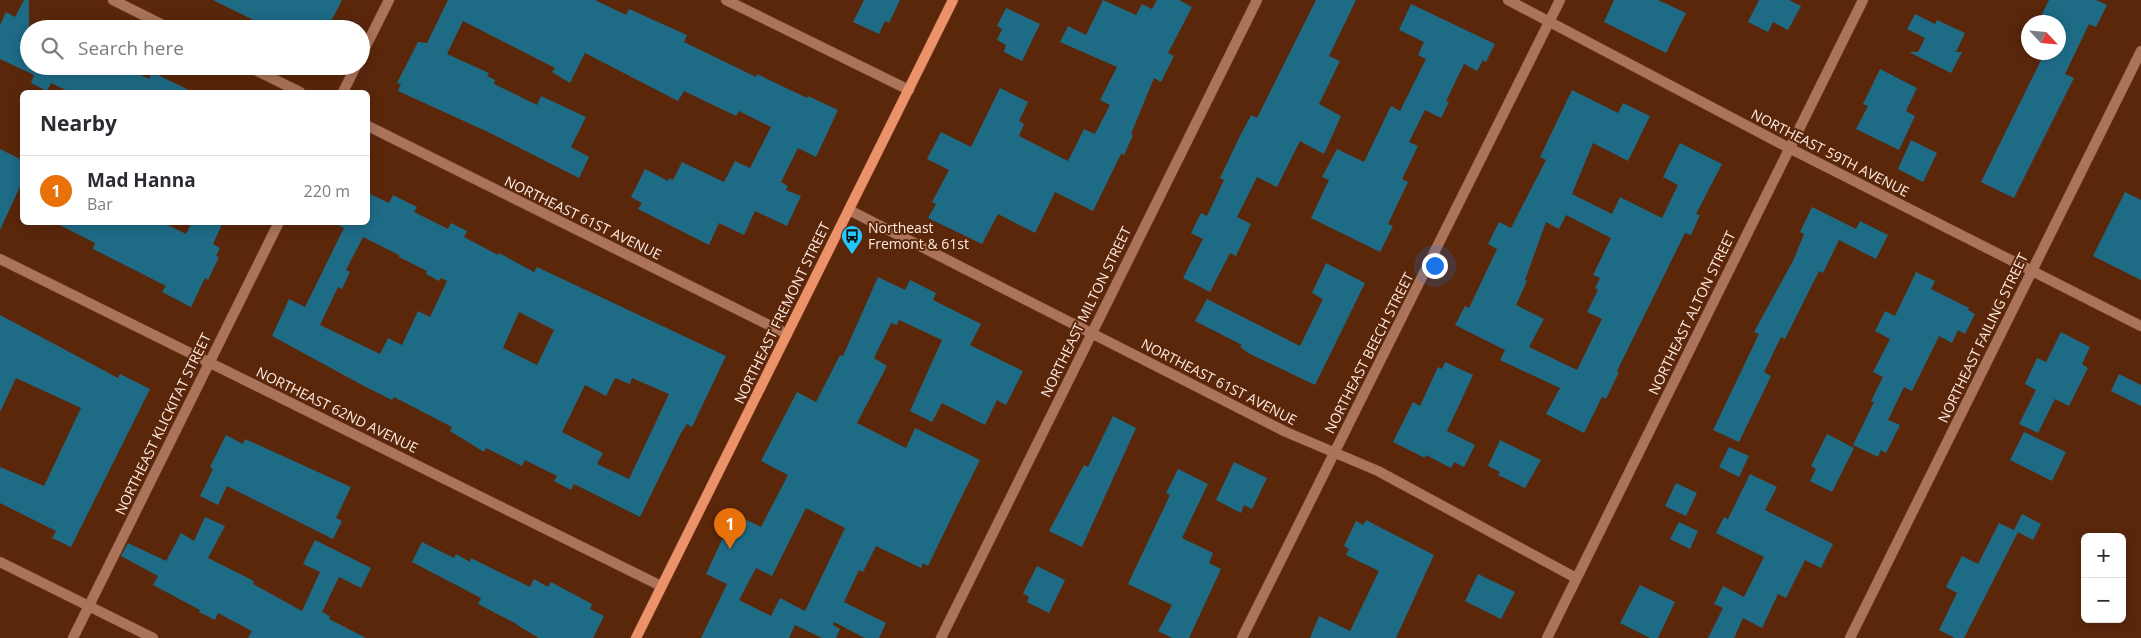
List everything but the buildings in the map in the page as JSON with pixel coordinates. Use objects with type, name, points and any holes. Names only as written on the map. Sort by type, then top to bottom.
[{"type":"main road","name":"NORTHEAST FREMONT STREET","points":[[636,638],[953,0]]},
{"type":"street","points":[[113,0],[153,20]]},
{"type":"street","points":[[370,38],[389,0]]},
{"type":"street","points":[[726,0],[909,90]]},
{"type":"street","name":"NORTHEAST MILTON STREET","points":[[941,638],[1257,0]]},
{"type":"street","name":"NORTHEAST 59TH AVENUE","points":[[1508,0],[1789,148],[2141,326]]},
{"type":"street","name":"NORTHEAST BEECH STREET","points":[[1242,638],[1560,0]]},
{"type":"street","name":"NORTHEAST ALTON STREET","points":[[1546,638],[1864,0]]},
{"type":"street","name":"NORTHEAST FAILING STREET","points":[[1850,638],[2141,51]]},
{"type":"street","points":[[265,75],[296,90]]},
{"type":"street","points":[[344,90],[352,75]]},
{"type":"street","name":"NORTHEAST 61ST AVENUE","points":[[370,127],[787,334]]},
{"type":"street","name":"NORTHEAST 61ST AVENUE","points":[[849,210],[1286,432],[1378,472],[1576,578]]},
{"type":"street","name":"NORTHEAST KLICKITAT STREET","points":[[73,638],[278,225]]},
{"type":"street","name":"NORTHEAST 62ND AVENUE","points":[[0,259],[661,586]]},
{"type":"street","points":[[0,562],[154,638]]},
{"type":"place","name":"Northeast Fremont & 61st","points":[[852,255]]},
{"type":"place","name":"Mad Hanna","points":[[730,549]]}]
